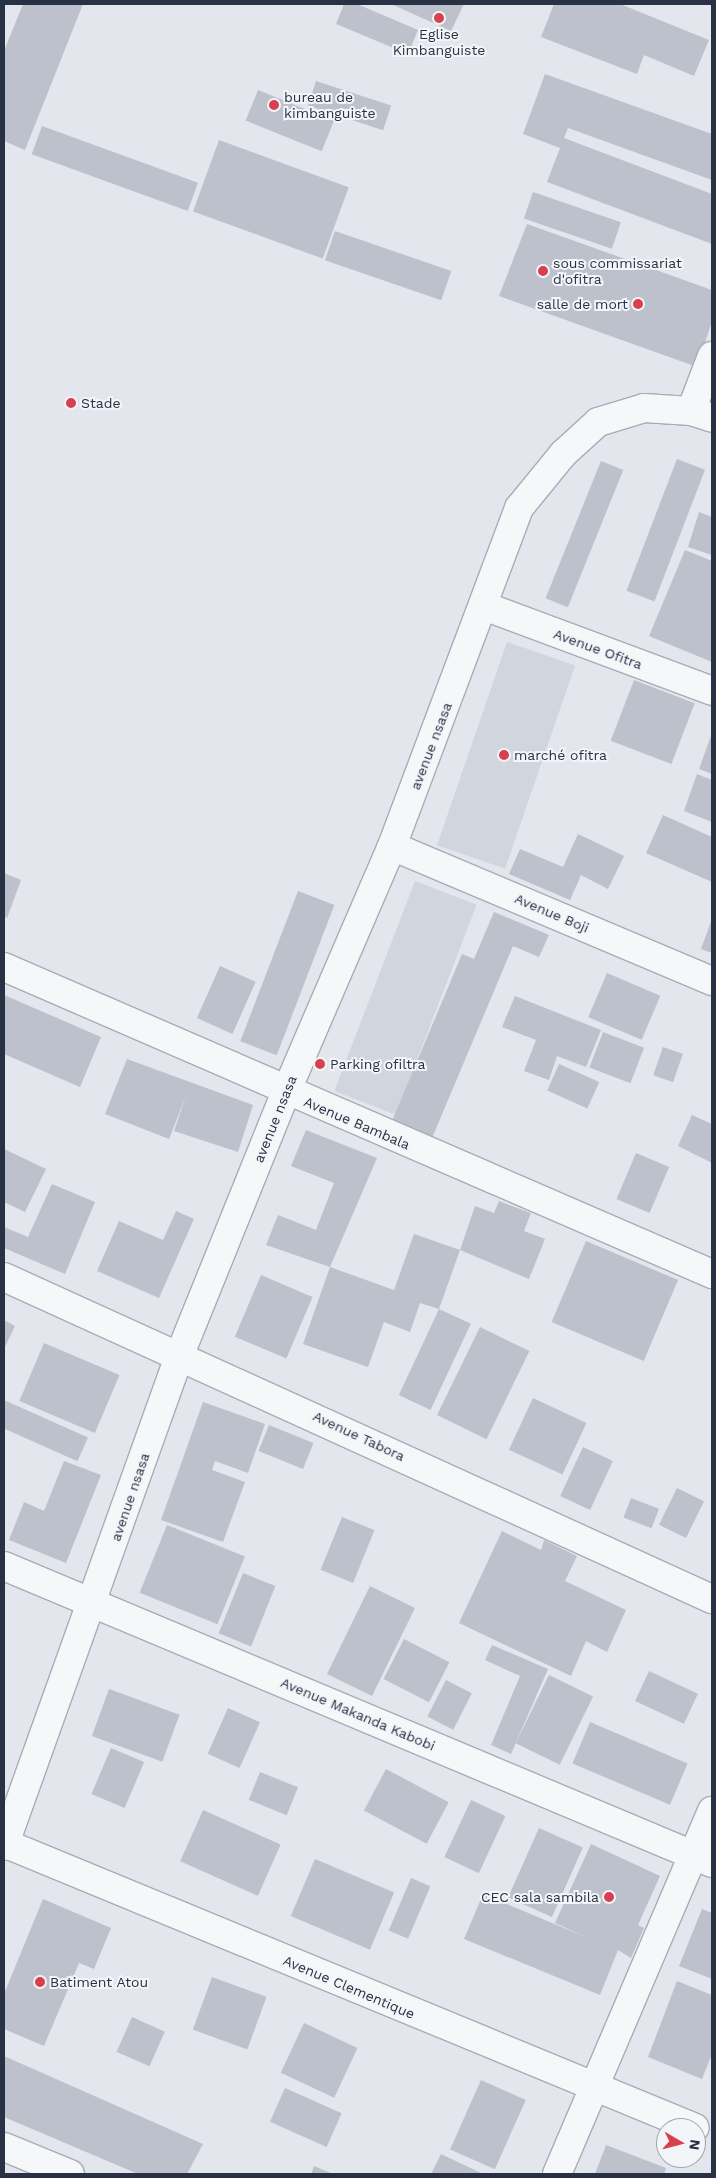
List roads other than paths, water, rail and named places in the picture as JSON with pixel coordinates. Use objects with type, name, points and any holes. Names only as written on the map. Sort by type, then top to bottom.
[{"type":"street","points":[[702,414],[712,356]]},
{"type":"street","name":"avenue nsasa","points":[[4,1844],[93,1603],[180,1354],[286,1092],[392,846],[484,606],[519,508],[563,454],[598,422],[644,408],[702,414]]},
{"type":"street","name":"Avenue Ofitra","points":[[484,606],[712,691]]},
{"type":"street","name":"Avenue Boji","points":[[392,846],[712,981]]},
{"type":"street","name":"Avenue Bambala","points":[[4,967],[286,1092],[712,1274]]},
{"type":"street","name":"Avenue Tabora","points":[[4,1277],[180,1354],[712,1599]]},
{"type":"street","name":"Avenue Makanda Kabobi","points":[[4,1566],[703,1859]]},
{"type":"street","points":[[557,2174],[594,2089],[703,1859],[712,1811]]},
{"type":"street","name":"Avenue Clementique","points":[[4,1844],[594,2089],[669,2118]]},
{"type":"street","points":[[4,2147],[70,2174]]},
{"type":"place","name":"Eglise Kimbanguiste","points":[[439,18]]},
{"type":"place","name":"bureau de kimbanguiste","points":[[274,105]]},
{"type":"place","name":"sous commissariat d'ofitra","points":[[543,271]]},
{"type":"place","name":"salle de mort","points":[[638,304]]},
{"type":"place","name":"Stade","points":[[71,403]]},
{"type":"place","name":"marché ofitra","points":[[504,755]]},
{"type":"place","name":"Parking ofiltra","points":[[320,1064]]},
{"type":"place","name":"CEC sala sambila","points":[[609,1897]]},
{"type":"place","name":"Batiment Atou","points":[[40,1982]]}]
